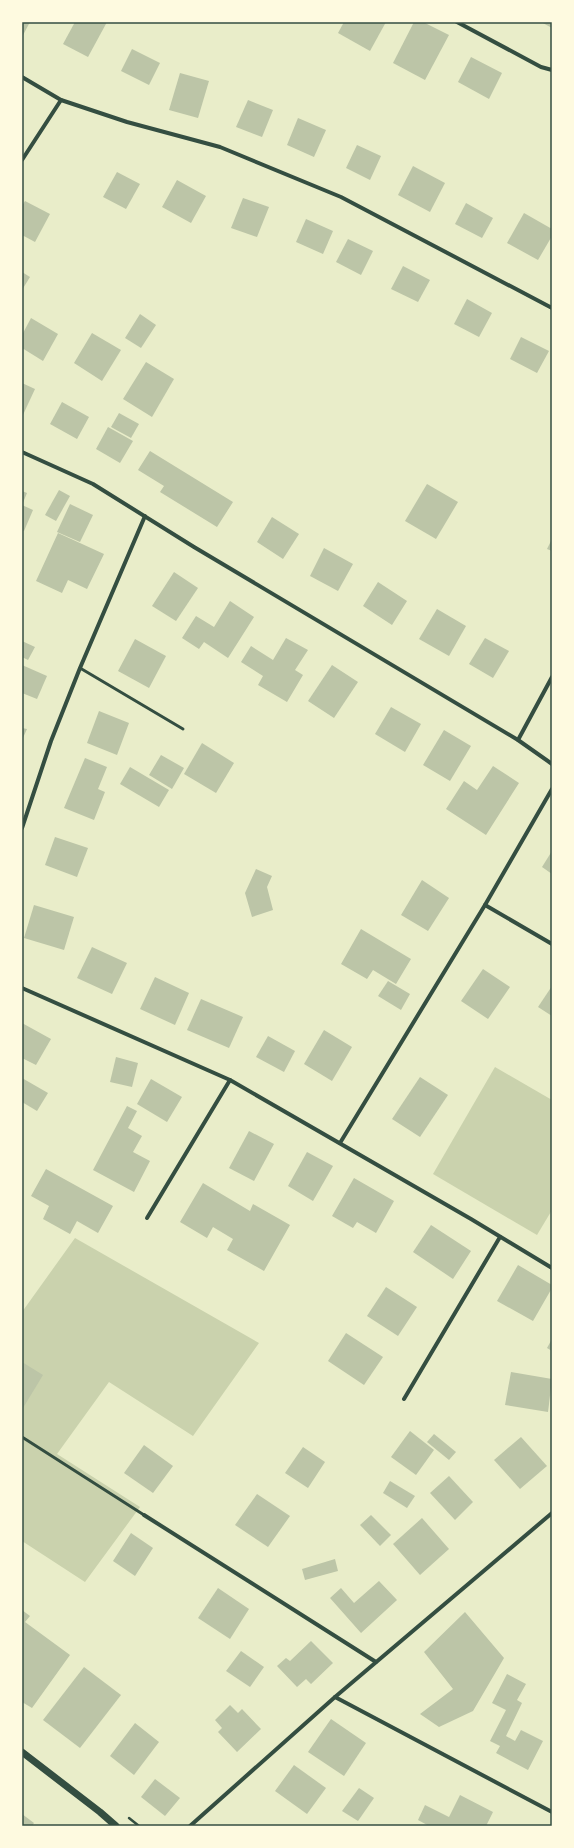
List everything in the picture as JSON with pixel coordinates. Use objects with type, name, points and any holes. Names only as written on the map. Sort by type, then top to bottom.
[{"type":"street","points":[[457,22],[541,67],[552,70]]},
{"type":"street","points":[[22,77],[61,100],[127,122],[220,147],[340,197],[552,308]]},
{"type":"street","points":[[22,160],[61,100]]},
{"type":"street","points":[[22,452],[93,484],[518,740],[552,764]]},
{"type":"street","points":[[22,828],[51,741],[80,668],[145,516]]},
{"type":"street","points":[[518,740],[552,677]]},
{"type":"street","points":[[340,1144],[485,905],[552,789]]},
{"type":"street","points":[[485,905],[552,944]]},
{"type":"street","points":[[22,988],[230,1080],[552,1268]]},
{"type":"street","points":[[147,1218],[230,1080]]},
{"type":"street","points":[[404,1399],[500,1237]]},
{"type":"street","points":[[190,1826],[334,1697],[552,1513]]},
{"type":"street","points":[[144,1515],[376,1662]]},
{"type":"street","points":[[334,1697],[552,1812]]},
{"type":"street","points":[[22,1752],[116,1826]]},
{"type":"lane","points":[[80,668],[183,729]]},
{"type":"lane","points":[[22,1437],[144,1515]]},
{"type":"green space","points":[[495,1067],[552,1100],[552,1210],[537,1235],[433,1174]]},
{"type":"green space","points":[[75,1238],[259,1343],[193,1436],[109,1382],[57,1454],[140,1507],[85,1582],[22,1541],[22,1312]]},
{"type":"building","points":[[22,22],[30,22],[22,37]]},
{"type":"building","points":[[75,22],[107,22],[88,57],[63,44]]},
{"type":"building","points":[[344,22],[386,22],[370,51],[338,33]]},
{"type":"building","points":[[414,22],[423,22],[449,35],[425,80],[393,63]]},
{"type":"building","points":[[541,22],[552,22],[552,28]]},
{"type":"building","points":[[132,49],[160,63],[149,85],[121,71]]},
{"type":"building","points":[[471,57],[502,73],[489,99],[458,82]]},
{"type":"building","points":[[180,73],[209,81],[198,118],[169,110]]},
{"type":"building","points":[[248,100],[273,110],[262,137],[236,127]]},
{"type":"building","points":[[298,118],[326,130],[314,157],[287,145]]},
{"type":"building","points":[[357,145],[381,156],[370,180],[346,168]]},
{"type":"building","points":[[413,166],[445,183],[430,212],[398,195]]},
{"type":"building","points":[[117,172],[140,184],[126,209],[103,197]]},
{"type":"building","points":[[177,180],[206,196],[191,223],[162,207]]},
{"type":"building","points":[[243,198],[269,207],[257,237],[231,228]]},
{"type":"building","points":[[25,201],[50,214],[35,242],[22,235],[22,206]]},
{"type":"building","points":[[466,203],[493,218],[482,238],[455,224]]},
{"type":"building","points":[[524,213],[552,229],[552,236],[538,260],[507,243]]},
{"type":"building","points":[[306,219],[333,231],[323,254],[296,242]]},
{"type":"building","points":[[348,239],[373,251],[361,275],[336,262]]},
{"type":"building","points":[[403,266],[430,280],[418,302],[391,289]]},
{"type":"building","points":[[22,272],[30,277],[22,290]]},
{"type":"building","points":[[467,299],[492,313],[479,337],[454,324]]},
{"type":"building","points":[[140,314],[156,325],[141,348],[125,338]]},
{"type":"building","points":[[31,318],[58,334],[43,361],[22,348],[22,335]]},
{"type":"building","points":[[92,333],[121,350],[102,381],[74,363]]},
{"type":"building","points":[[521,337],[549,351],[537,373],[510,359]]},
{"type":"building","points":[[146,362],[174,379],[152,417],[123,399]]},
{"type":"building","points":[[22,383],[35,389],[22,417]]},
{"type":"building","points":[[62,402],[89,417],[77,439],[50,424]]},
{"type":"building","points":[[119,413],[139,424],[131,438],[111,427]]},
{"type":"building","points":[[108,427],[133,441],[120,463],[96,449]]},
{"type":"building","points":[[150,451],[233,502],[217,527],[160,492],[164,486],[138,470]]},
{"type":"building","points":[[427,484],[458,502],[436,539],[405,521]]},
{"type":"building","points":[[59,490],[70,496],[56,521],[45,515]]},
{"type":"building","points":[[22,491],[27,493],[22,505]]},
{"type":"building","points":[[70,504],[93,515],[80,542],[57,532]]},
{"type":"building","points":[[22,505],[33,510],[24,531],[22,530]]},
{"type":"building","points":[[272,517],[299,534],[283,559],[257,542]]},
{"type":"building","points":[[58,533],[104,554],[87,589],[68,580],[62,593],[36,581]]},
{"type":"building","points":[[552,539],[552,551],[547,549]]},
{"type":"building","points":[[324,548],[353,564],[338,591],[310,576]]},
{"type":"building","points":[[174,572],[198,588],[176,621],[152,606]]},
{"type":"building","points":[[378,582],[407,601],[392,625],[363,606]]},
{"type":"building","points":[[230,601],[254,617],[228,658],[204,642],[199,649],[182,638],[196,616],[214,627]]},
{"type":"building","points":[[437,609],[466,626],[449,656],[419,639]]},
{"type":"building","points":[[286,638],[308,650],[295,670],[303,675],[287,702],[258,685],[263,676],[241,662],[251,646],[273,660]]},
{"type":"building","points":[[485,638],[509,651],[493,678],[469,664]]},
{"type":"building","points":[[135,639],[166,656],[149,688],[118,671]]},
{"type":"building","points":[[22,641],[35,647],[28,660],[22,657]]},
{"type":"building","points":[[22,665],[47,676],[37,699],[22,693]]},
{"type":"building","points":[[332,665],[358,682],[334,718],[308,701]]},
{"type":"building","points":[[391,707],[421,724],[405,752],[375,734]]},
{"type":"building","points":[[99,711],[129,723],[117,755],[87,743]]},
{"type":"building","points":[[22,728],[27,729],[22,740]]},
{"type":"building","points":[[444,730],[471,746],[450,781],[423,765]]},
{"type":"building","points":[[202,743],[234,763],[216,793],[184,774]]},
{"type":"building","points":[[161,755],[184,768],[172,789],[149,775]]},
{"type":"building","points":[[85,758],[107,767],[98,789],[105,792],[94,820],[64,808]]},
{"type":"building","points":[[493,766],[519,783],[486,835],[446,809],[464,781],[477,790]]},
{"type":"building","points":[[130,767],[169,790],[159,807],[120,784]]},
{"type":"building","points":[[55,837],[88,848],[77,877],[45,865]]},
{"type":"building","points":[[552,851],[552,874],[542,867]]},
{"type":"building","points":[[256,869],[272,876],[267,887],[273,910],[252,917],[245,893]]},
{"type":"building","points":[[422,880],[449,898],[428,931],[401,915]]},
{"type":"building","points":[[34,905],[74,917],[64,950],[24,938]]},
{"type":"building","points":[[361,929],[411,959],[396,984],[373,970],[367,979],[341,964]]},
{"type":"building","points":[[92,947],[127,963],[112,994],[77,978]]},
{"type":"building","points":[[483,969],[510,987],[488,1019],[461,1001]]},
{"type":"building","points":[[155,977],[189,993],[175,1025],[140,1009]]},
{"type":"building","points":[[388,981],[410,994],[401,1010],[378,996]]},
{"type":"building","points":[[552,986],[552,1016],[538,1007]]},
{"type":"building","points":[[201,999],[243,1017],[229,1048],[187,1030]]},
{"type":"building","points":[[22,1023],[51,1039],[36,1065],[22,1058]]},
{"type":"building","points":[[324,1030],[352,1047],[332,1081],[304,1064]]},
{"type":"building","points":[[268,1036],[295,1051],[284,1072],[256,1057]]},
{"type":"building","points":[[116,1057],[138,1063],[132,1087],[110,1082]]},
{"type":"building","points":[[420,1077],[448,1095],[420,1137],[392,1119]]},
{"type":"building","points":[[22,1078],[48,1093],[37,1111],[22,1102]]},
{"type":"building","points":[[151,1079],[182,1097],[167,1122],[137,1104]]},
{"type":"building","points":[[127,1106],[137,1111],[128,1128],[142,1136],[133,1152],[150,1161],[134,1192],[93,1170]]},
{"type":"building","points":[[249,1131],[274,1144],[254,1181],[229,1168]]},
{"type":"building","points":[[307,1152],[333,1166],[313,1201],[288,1186]]},
{"type":"building","points":[[46,1169],[113,1206],[98,1233],[77,1221],[70,1234],[43,1219],[49,1206],[31,1196]]},
{"type":"building","points":[[354,1178],[394,1201],[376,1233],[357,1222],[353,1228],[332,1216]]},
{"type":"building","points":[[203,1183],[250,1211],[253,1204],[290,1225],[264,1271],[227,1250],[233,1239],[213,1227],[207,1238],[180,1222]]},
{"type":"building","points":[[431,1225],[471,1251],[453,1279],[413,1252]]},
{"type":"building","points":[[518,1265],[552,1285],[552,1288],[533,1321],[497,1301]]},
{"type":"building","points":[[386,1287],[417,1307],[398,1336],[367,1316]]},
{"type":"building","points":[[346,1333],[383,1357],[364,1385],[328,1361]]},
{"type":"building","points":[[552,1339],[552,1351],[547,1348]]},
{"type":"building","points":[[22,1362],[43,1375],[23,1408],[22,1407]]},
{"type":"building","points":[[511,1372],[552,1379],[548,1412],[505,1405]]},
{"type":"building","points":[[410,1431],[434,1450],[416,1475],[391,1457]]},
{"type":"building","points":[[434,1434],[456,1452],[449,1460],[427,1442]]},
{"type":"building","points":[[521,1437],[547,1466],[520,1489],[494,1460]]},
{"type":"building","points":[[144,1445],[173,1466],[153,1493],[124,1473]]},
{"type":"building","points":[[303,1447],[325,1462],[308,1488],[285,1473]]},
{"type":"building","points":[[449,1476],[473,1502],[455,1520],[430,1493]]},
{"type":"building","points":[[390,1481],[415,1496],[407,1508],[383,1493]]},
{"type":"building","points":[[257,1494],[290,1516],[268,1547],[235,1525]]},
{"type":"building","points":[[371,1515],[391,1535],[380,1546],[360,1525]]},
{"type":"building","points":[[422,1518],[449,1549],[420,1575],[393,1544]]},
{"type":"building","points":[[131,1533],[153,1548],[135,1576],[113,1561]]},
{"type":"building","points":[[335,1559],[338,1571],[305,1580],[302,1569]]},
{"type":"building","points":[[379,1581],[397,1600],[361,1633],[330,1598],[341,1588],[354,1603]]},
{"type":"building","points":[[218,1588],[249,1609],[230,1639],[198,1618]]},
{"type":"building","points":[[22,1610],[30,1616],[25,1622],[70,1655],[32,1708],[22,1702]]},
{"type":"building","points":[[465,1612],[504,1658],[473,1711],[439,1727],[420,1714],[453,1689],[424,1652]]},
{"type":"building","points":[[311,1641],[333,1663],[311,1684],[306,1679],[297,1687],[277,1666],[286,1658],[290,1661]]},
{"type":"building","points":[[241,1651],[264,1667],[250,1687],[226,1671]]},
{"type":"building","points":[[84,1667],[121,1695],[80,1748],[43,1720]]},
{"type":"building","points":[[507,1674],[526,1684],[517,1700],[522,1703],[506,1736],[515,1741],[521,1730],[543,1741],[528,1770],[496,1753],[500,1746],[490,1741],[506,1710],[492,1703]]},
{"type":"building","points":[[230,1705],[238,1713],[242,1709],[261,1729],[237,1752],[218,1732],[222,1728],[215,1720]]},
{"type":"building","points":[[331,1719],[366,1743],[344,1776],[308,1752]]},
{"type":"building","points":[[135,1723],[159,1742],[134,1775],[110,1756]]},
{"type":"building","points":[[294,1765],[326,1788],[307,1814],[275,1791]]},
{"type":"building","points":[[155,1779],[180,1798],[165,1816],[141,1797]]},
{"type":"building","points":[[359,1788],[374,1798],[358,1821],[342,1811]]},
{"type":"building","points":[[460,1795],[493,1812],[486,1826],[429,1826],[418,1820],[425,1805],[449,1817]]},
{"type":"building","points":[[22,1814],[34,1823],[32,1826],[22,1826]]}]
